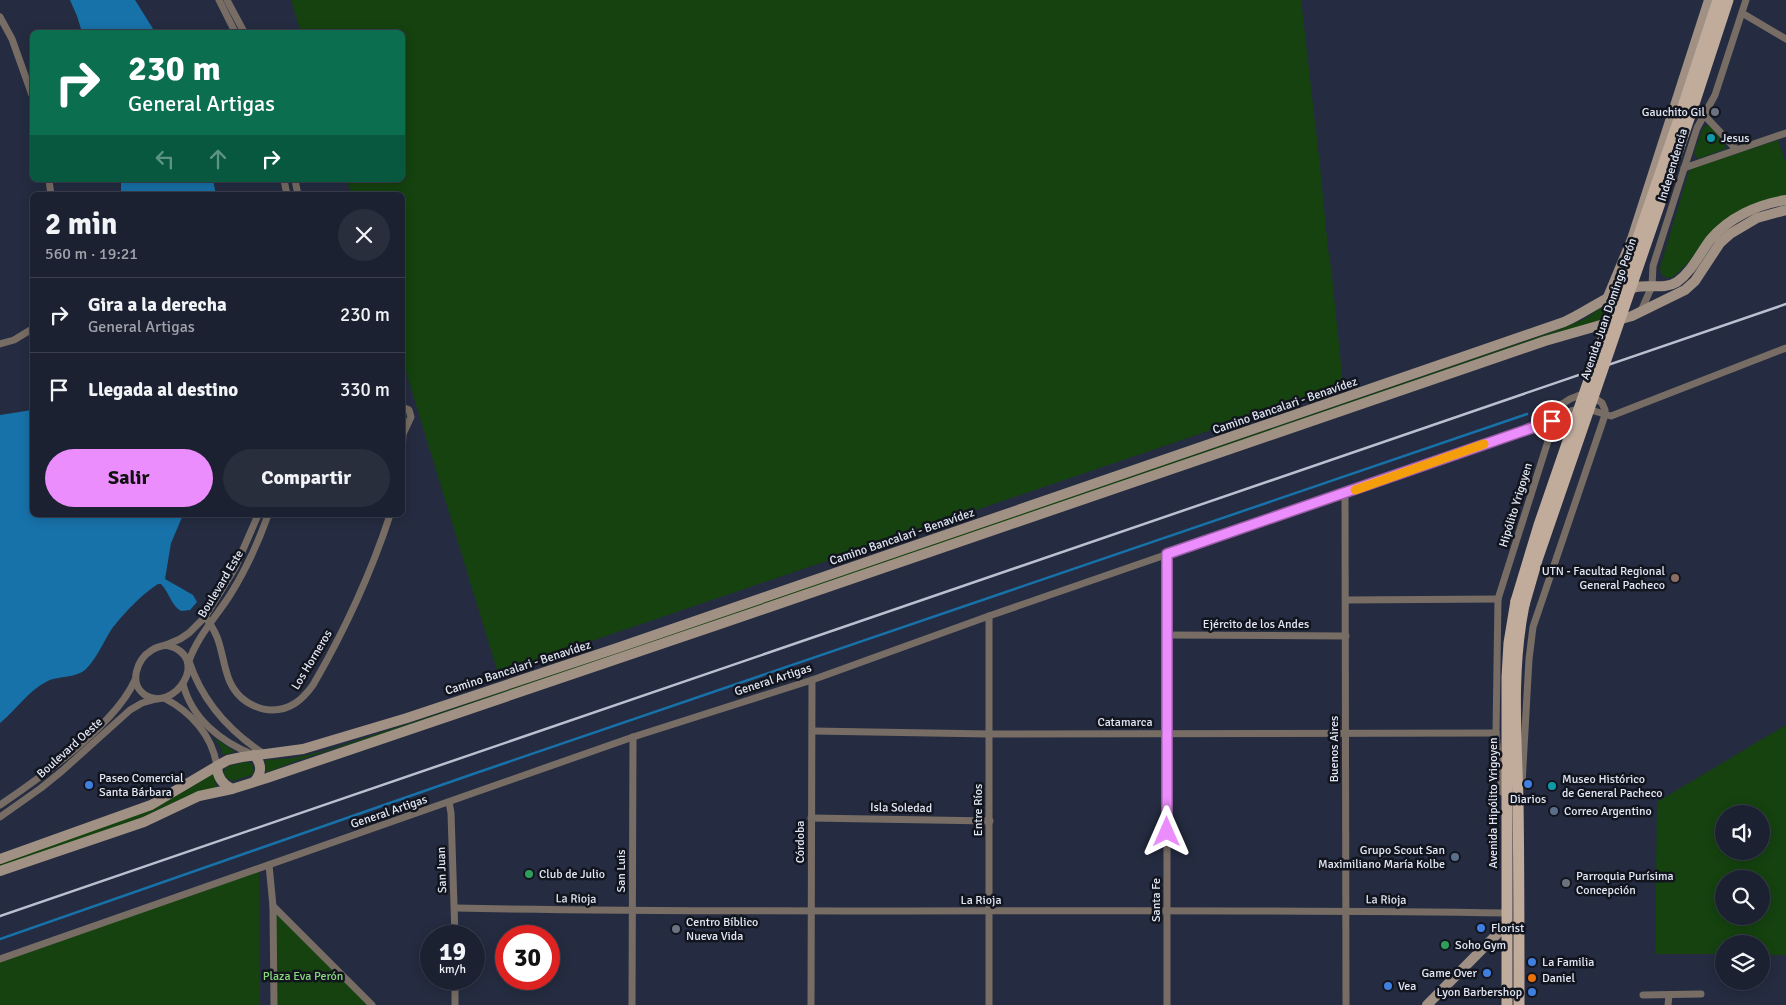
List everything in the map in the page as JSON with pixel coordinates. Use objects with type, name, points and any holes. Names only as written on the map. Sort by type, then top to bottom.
[{"type":"main road","points":[[1614,322],[1608,297],[1632,238],[1709,0]]},
{"type":"main road","points":[[1520,603],[1539,525],[1718,0]]},
{"type":"main road","name":"Avenida Juan Domingo Perón","points":[[1520,603],[1537,560],[1728,0]]},
{"type":"main road","name":"Camino Bancalari - Benavídez","points":[[0,859],[151,805],[228,760],[303,749],[355,734],[617,648],[1556,326],[1575,318],[1608,297],[1637,286],[1669,286],[1683,277],[1696,263],[1710,241],[1728,224],[1759,207],[1786,200]]},
{"type":"main road","name":"Camino Bancalari - Benavídez","points":[[0,871],[144,822],[198,796],[232,789],[1545,341],[1614,322],[1690,287],[1720,243],[1730,234],[1757,218],[1786,210]]},
{"type":"main road","name":"Avenida Hipólito Yrigoyen","points":[[1507,1005],[1507,919],[1512,837],[1516,663],[1520,603]]},
{"type":"main road","points":[[255,781],[261,771],[258,760],[259,754]]},
{"type":"main road","points":[[217,766],[219,778],[232,789]]},
{"type":"main road","name":"Avenida Hipólito Yrigoyen","points":[[1512,837],[1519,1005]]},
{"type":"main road","points":[[1427,1005],[1507,919]]},
{"type":"street","points":[[219,0],[234,30]]},
{"type":"street","points":[[227,0],[243,30]]},
{"type":"street","name":"Independencia","points":[[1641,311],[1652,286],[1653,266],[1697,128],[1715,95],[1746,0]]},
{"type":"street","points":[[1742,13],[1786,39]]},
{"type":"street","points":[[0,17],[16,48],[30,89]]},
{"type":"street","points":[[1704,115],[1736,149]]},
{"type":"street","points":[[1684,168],[1786,132]]},
{"type":"street","points":[[0,344],[14,340],[30,330]]},
{"type":"street","points":[[1512,837],[1532,627],[1605,415],[1618,414],[1786,348]]},
{"type":"street","name":"Hipólito Yrigoyen","points":[[1512,837],[1496,733],[1498,599],[1548,441],[1555,412],[1559,406],[1570,399],[1580,395],[1590,395],[1598,399],[1606,410],[1605,415]]},
{"type":"street","points":[[405,408],[409,410],[411,417],[405,429]]},
{"type":"street","name":"General Artigas","points":[[0,959],[633,737],[812,680],[989,616],[1552,421],[1570,410],[1584,408],[1605,415]]},
{"type":"street","name":"Buenos Aires","points":[[1345,493],[1346,1005]]},
{"type":"street","name":"Boulevard Este","points":[[166,645],[189,633],[205,617],[235,568],[257,517]]},
{"type":"street","name":"Boulevard Este","points":[[189,661],[194,648],[244,569],[267,517]]},
{"type":"street","name":"Los Horneros","points":[[205,617],[217,638],[229,682],[242,698],[261,709],[274,710],[297,703],[313,685],[352,612],[367,580],[389,517]]},
{"type":"street","name":"Santa Fe","points":[[1167,554],[1167,1005]]},
{"type":"street","points":[[1346,600],[1498,599]]},
{"type":"street","name":"Entre Ríos","points":[[989,616],[990,1005]]},
{"type":"street","name":"Ejército de los Andes","points":[[1167,635],[1346,636]]},
{"type":"street","points":[[189,661],[183,684],[164,698],[156,699],[143,693],[137,685],[139,665],[144,657],[157,648],[166,645],[174,647],[189,661],[201,690],[224,721],[259,754]]},
{"type":"street","name":"Boulevard Oeste","points":[[0,805],[41,776],[89,736],[124,700],[136,680]]},
{"type":"street","name":"Córdoba","points":[[811,1005],[812,680]]},
{"type":"street","points":[[183,684],[189,703],[208,726],[234,746],[259,754]]},
{"type":"street","points":[[164,698],[187,712],[196,722],[212,746],[217,766]]},
{"type":"street","name":"Boulevard Oeste","points":[[0,817],[62,772],[130,710],[142,703],[156,699]]},
{"type":"street","points":[[124,700],[130,710]]},
{"type":"street","name":"Catamarca","points":[[813,731],[989,734],[1496,733]]},
{"type":"street","name":"San Luis","points":[[632,1005],[633,737]]},
{"type":"street","points":[[23,789],[28,798]]},
{"type":"street","name":"San Juan","points":[[450,802],[455,925]]},
{"type":"street","name":"Isla Soledad","points":[[811,818],[990,821]]},
{"type":"street","points":[[269,865],[273,906],[274,1005]]},
{"type":"street","points":[[273,906],[372,1005]]},
{"type":"street","name":"La Rioja","points":[[455,908],[632,911],[1346,910],[1507,919]]},
{"type":"street","points":[[455,990],[455,1005]]},
{"type":"street","points":[[1643,995],[1702,994]]},
{"type":"street","points":[[1668,1005],[1669,995]]},
{"type":"green space","points":[[291,0],[1301,0],[1343,385],[498,673],[405,369],[405,192],[350,192],[348,182],[405,182],[405,30],[300,30]]},
{"type":"green space","points":[[1707,125],[1725,143],[1725,149],[1698,159],[1694,153],[1703,128]]},
{"type":"green space","points":[[1778,140],[1786,164],[1786,196],[1777,197],[1700,246],[1689,262],[1673,277],[1663,276],[1660,268],[1689,171]]},
{"type":"green space","points":[[1600,308],[1605,309],[1608,317],[1607,321],[1591,323],[1556,333],[421,722],[296,761],[268,772],[265,770],[265,760],[294,758],[324,751],[420,720],[1555,331],[1587,318]]},
{"type":"green space","points":[[1786,725],[1786,955],[1770,955],[1770,935],[1715,935],[1715,954],[1655,954],[1657,802]]},
{"type":"green space","points":[[216,739],[235,752],[223,755]]},
{"type":"green space","points":[[245,762],[253,766],[252,775],[232,781],[225,777],[226,767]]},
{"type":"green space","points":[[213,774],[217,787],[188,796],[136,820],[0,867],[0,864],[157,807]]},
{"type":"green space","points":[[259,865],[260,1005],[0,1005],[0,960]]},
{"type":"green space","name":"Plaza Eva Perón","points":[[273,906],[372,1005],[274,1005]]},
{"type":"water","points":[[70,0],[135,0],[154,30],[81,30]]},
{"type":"water","points":[[121,182],[213,182],[215,192],[121,192]]},
{"type":"water","points":[[30,410],[30,517],[182,517],[171,543],[165,579],[193,595],[197,602],[190,610],[181,611],[164,587],[158,584],[139,599],[121,618],[86,669],[77,674],[51,680],[39,686],[0,723],[0,415]]},
{"type":"waterway","points":[[0,939],[473,774],[1527,414]]},
{"type":"railway","points":[[0,916],[1786,304]]},
{"type":"slow traffic","points":[[1355,490],[1484,444]]},
{"type":"place","name":"Gauchito Gil","points":[[1715,112]]},
{"type":"place","name":"Jesus","points":[[1711,138]]},
{"type":"place","name":"UTN - Facultad Regional General Pacheco","points":[[1675,578]]},
{"type":"place","name":"Diarios","points":[[1528,784]]},
{"type":"place","name":"Paseo Comercial Santa Bárbara","points":[[89,785]]},
{"type":"place","name":"Museo Histórico de General Pacheco","points":[[1552,786]]},
{"type":"place","name":"Correo Argentino","points":[[1554,811]]},
{"type":"place","name":"Grupo Scout San Maximiliano María Kolbe","points":[[1455,857]]},
{"type":"place","name":"Club de Julio","points":[[529,874]]},
{"type":"place","name":"Parroquia Purísima Concepción","points":[[1566,883]]},
{"type":"place","name":"Florist","points":[[1481,928]]},
{"type":"place","name":"Centro Bíblico Nueva Vida","points":[[676,929]]},
{"type":"place","name":"Soho Gym","points":[[1445,945]]},
{"type":"place","name":"La Familia","points":[[1532,962]]},
{"type":"place","name":"Game Over","points":[[1487,973]]},
{"type":"place","name":"Daniel","points":[[1532,978]]},
{"type":"place","name":"Vea","points":[[1388,986]]},
{"type":"place","name":"Lyon Barbershop","points":[[1532,992]]},
{"type":"route","points":[[1167,832],[1167,554],[1552,421]]}]
